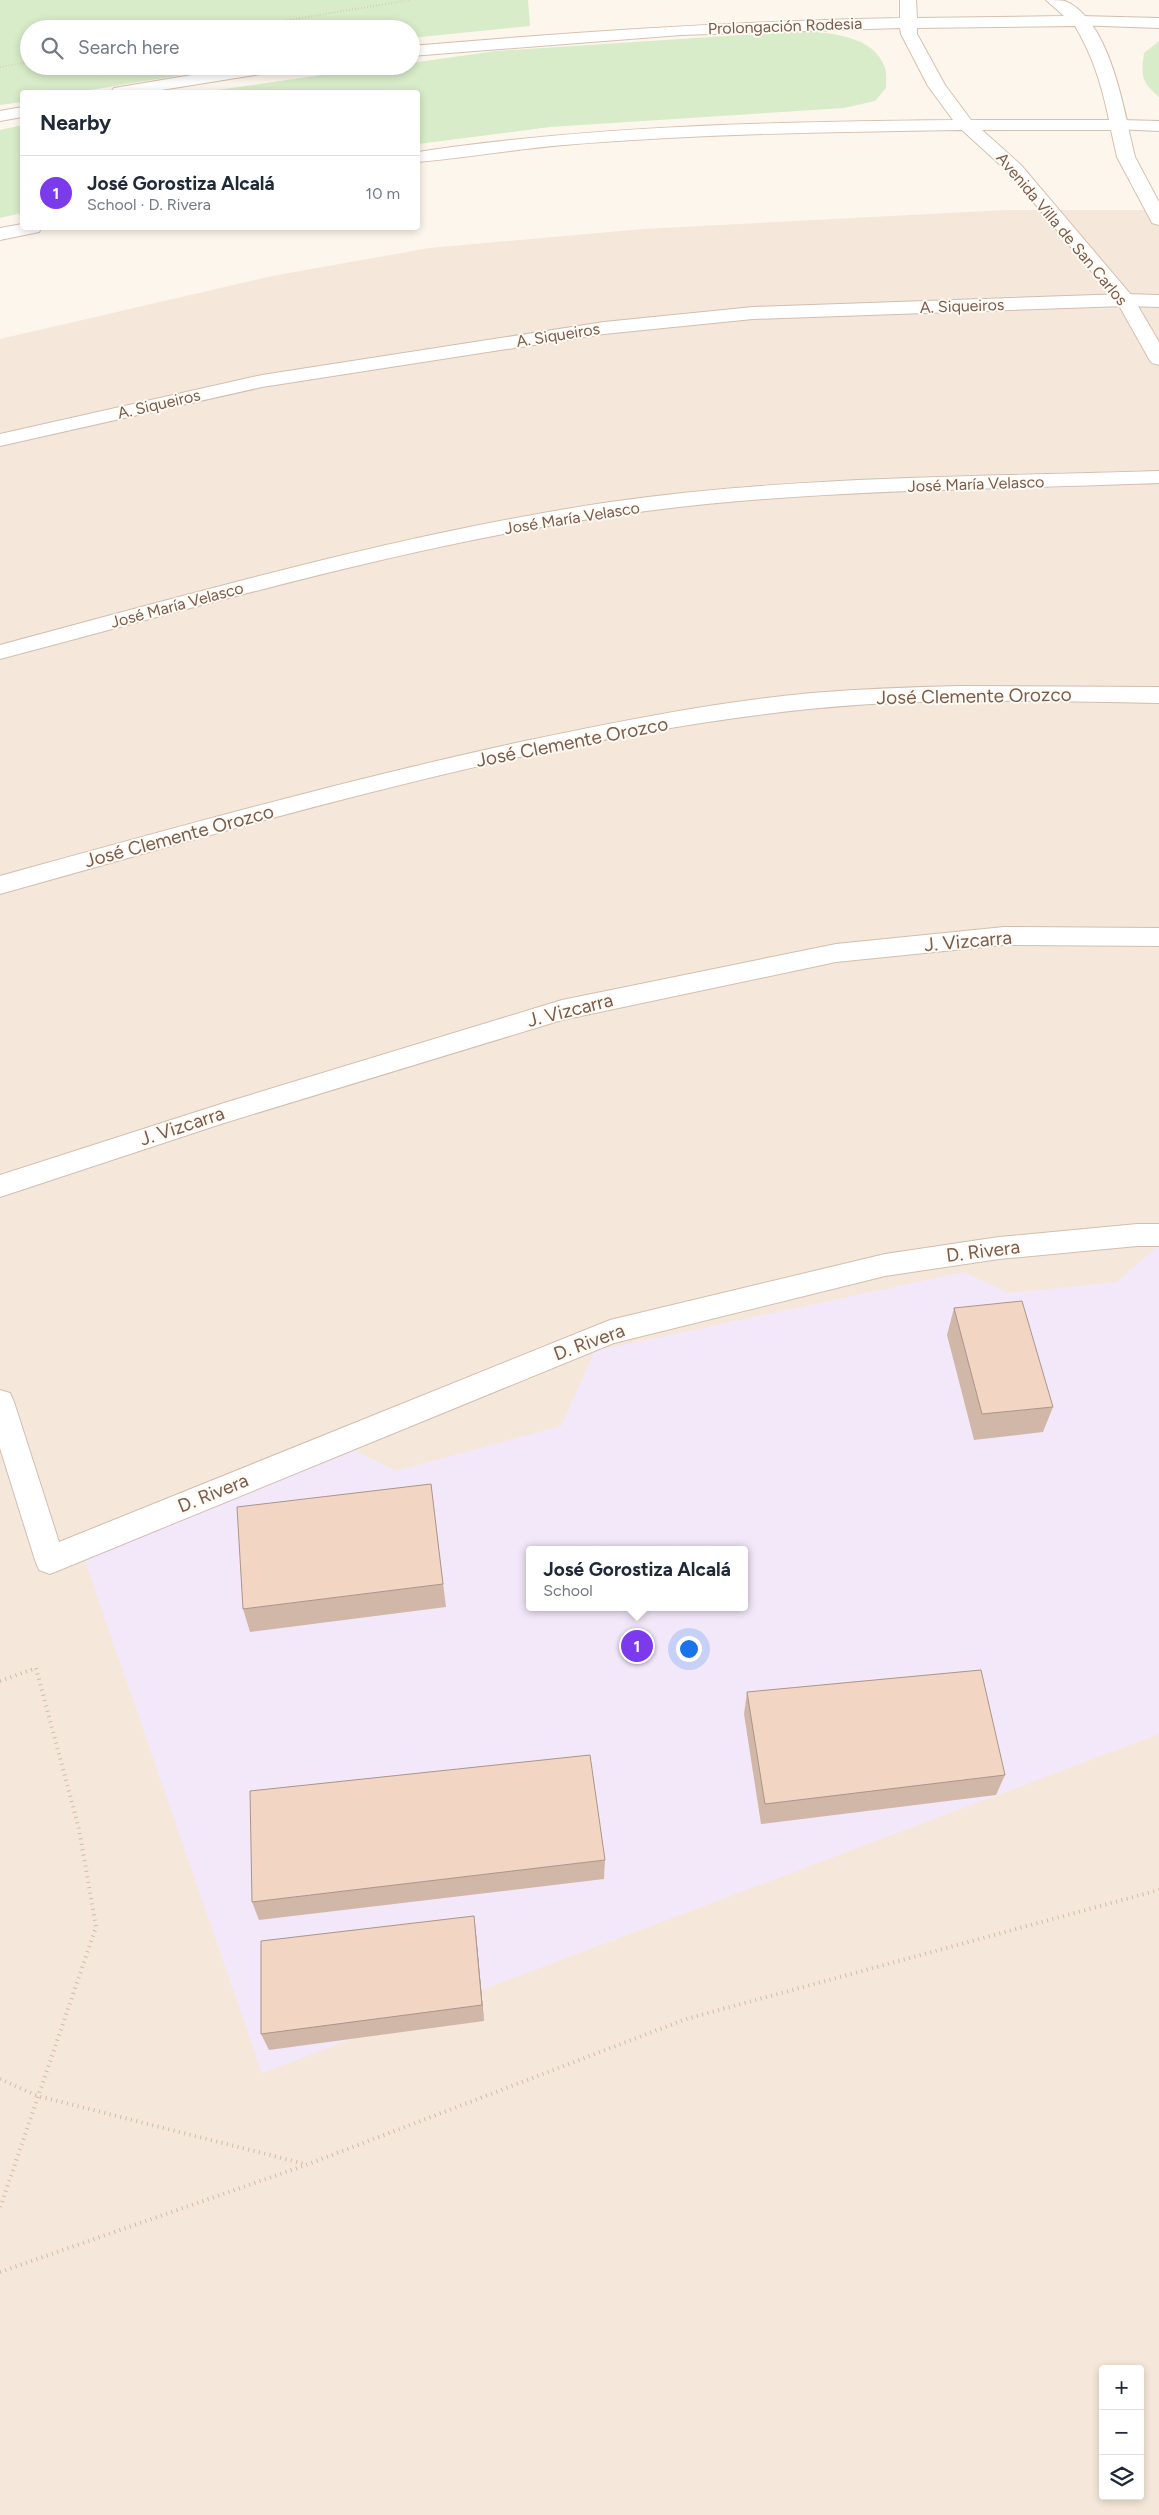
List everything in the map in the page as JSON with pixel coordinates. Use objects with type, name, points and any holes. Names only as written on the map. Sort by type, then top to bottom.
[{"type":"street","name":"Avenida Villa de San Carlos","points":[[908,0],[909,34],[937,86],[965,124],[1014,169],[1125,300],[1159,359]]},
{"type":"street","points":[[1054,0],[1080,21],[1104,62],[1121,125],[1126,157],[1159,218]]},
{"type":"street","name":"Prolongación Rodesia","points":[[420,50],[596,35],[719,28],[909,22],[1159,22]]},
{"type":"street","points":[[132,90],[225,75]]},
{"type":"street","points":[[0,116],[20,112]]},
{"type":"street","points":[[420,157],[471,148],[586,137],[730,130],[965,124],[1159,126]]},
{"type":"street","points":[[0,234],[21,230]]},
{"type":"street","name":"A. Siqueiros","points":[[0,440],[262,381],[604,328],[753,313],[1125,300],[1159,301]]},
{"type":"street","name":"José María Velasco","points":[[0,652],[307,571],[476,534],[611,509],[820,489],[1159,477]]},
{"type":"street","name":"José Clemente Orozco","points":[[0,885],[332,794],[578,737],[734,711],[867,697],[997,693],[1159,695]]},
{"type":"street","name":"J. Vizcarra","points":[[0,1186],[224,1112],[562,1010],[836,954],[1004,936],[1159,937]]},
{"type":"street","name":"D. Rivera","points":[[0,1402],[50,1560],[610,1332],[885,1265],[999,1248],[1137,1235],[1159,1236]]},
{"type":"path","points":[[289,20],[410,0]]},
{"type":"path","points":[[0,67],[20,64]]},
{"type":"path","points":[[0,1681],[36,1668],[64,1766],[92,1885],[96,1928],[0,2208]]},
{"type":"path","points":[[0,2272],[306,2165],[686,2019],[1159,1890]]},
{"type":"path","points":[[0,2079],[38,2096],[306,2165]]},
{"type":"shaded area","points":[[1005,210],[1159,210],[1159,2515],[0,2515],[0,339],[272,276],[429,248],[643,229]]},
{"type":"shaded area","points":[[1157,1247],[1159,1248],[1159,1734],[262,2073],[84,1558],[346,1446],[396,1471],[561,1426],[595,1351],[964,1272],[1008,1293],[1117,1282]]},
{"type":"green space","points":[[0,0],[528,0],[530,26],[420,37],[420,20],[20,20],[20,75],[181,75],[90,90],[20,90],[20,102],[0,105]]},
{"type":"green space","points":[[802,31],[825,33],[850,38],[861,42],[871,49],[879,57],[885,68],[886,88],[875,101],[844,108],[550,127],[420,144],[420,90],[217,90],[321,75],[420,75],[420,62],[496,51]]},
{"type":"green space","points":[[1159,41],[1159,97],[1146,83],[1143,67],[1144,53]]},
{"type":"green space","points":[[20,125],[20,213],[0,218],[0,130]]},
{"type":"building","points":[[1022,1301],[1053,1407],[982,1414],[954,1308]]},
{"type":"building","points":[[431,1484],[443,1584],[243,1609],[237,1507]]},
{"type":"building","points":[[981,1670],[1005,1775],[765,1804],[747,1692]]},
{"type":"building","points":[[590,1755],[605,1860],[252,1902],[250,1791]]},
{"type":"building","points":[[474,1916],[482,2005],[261,2034],[261,1941]]},
{"type":"place","name":"José Gorostiza Alcalá","points":[[637,1646]]}]
